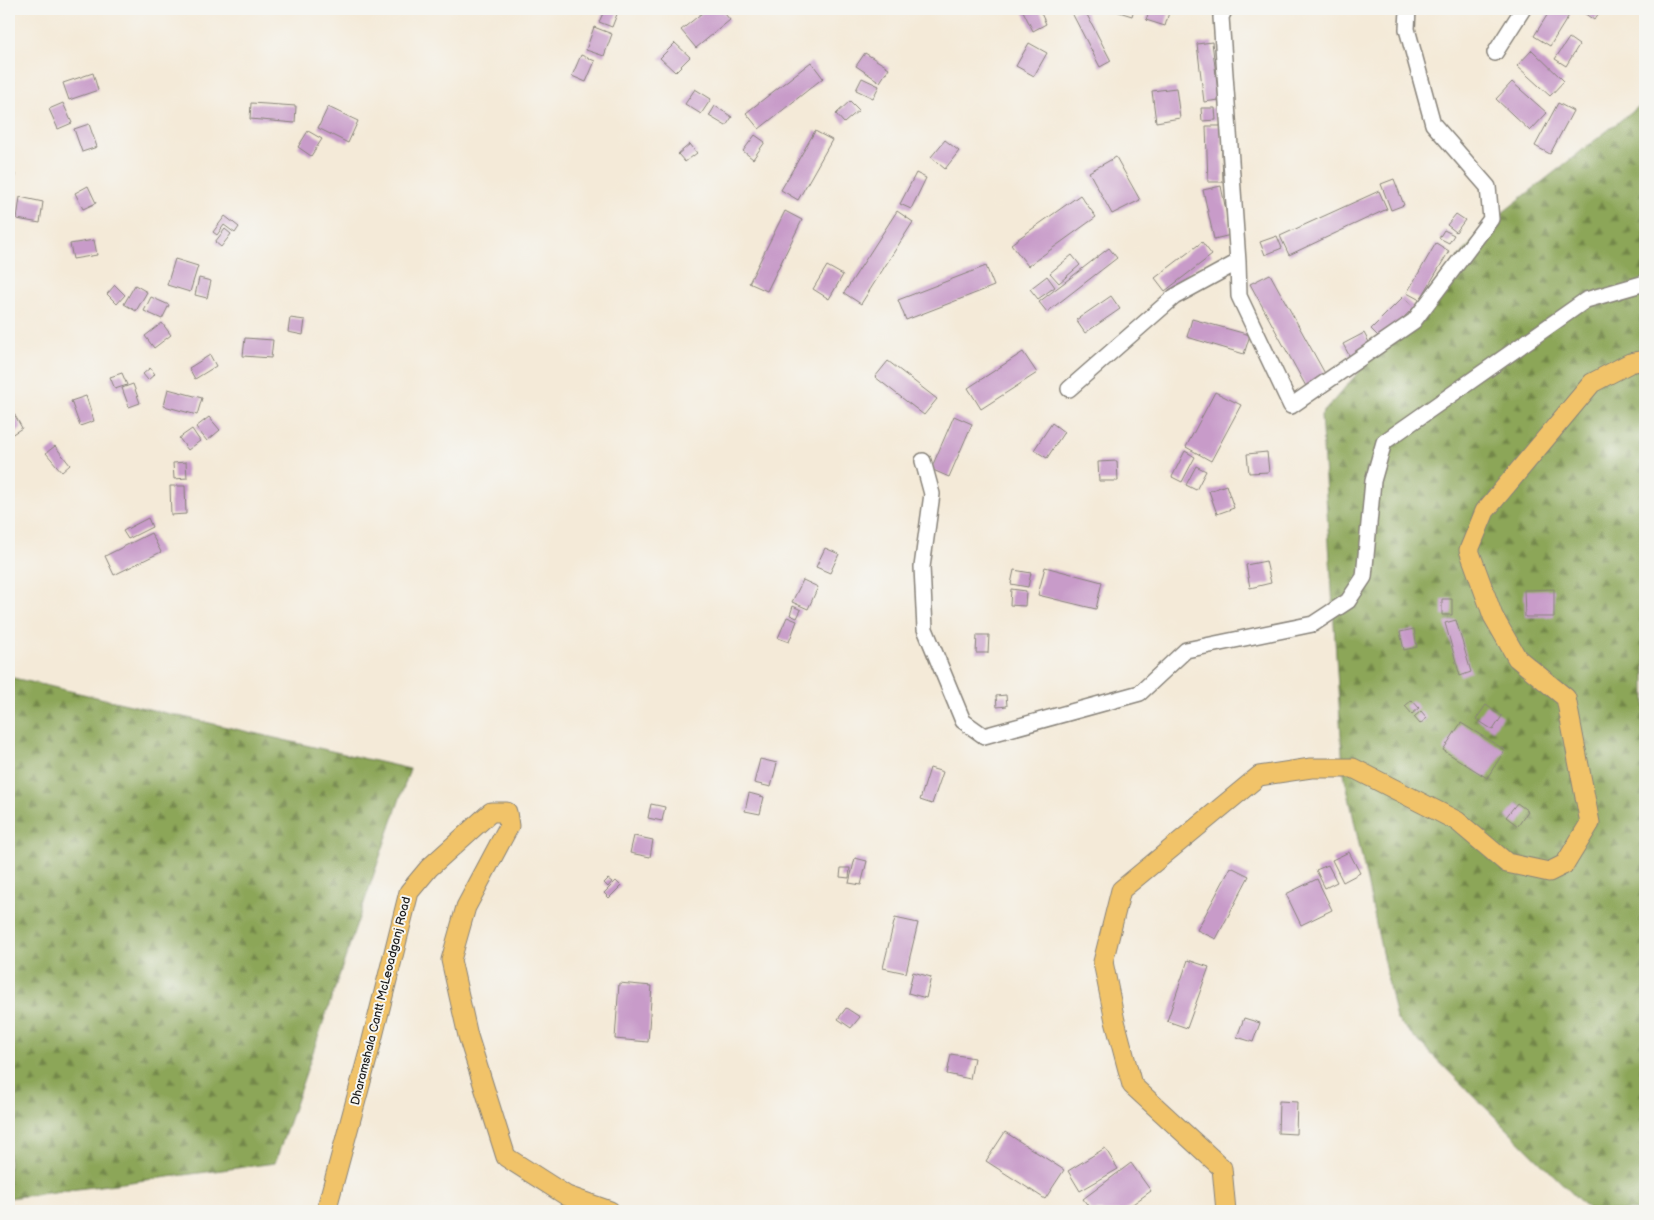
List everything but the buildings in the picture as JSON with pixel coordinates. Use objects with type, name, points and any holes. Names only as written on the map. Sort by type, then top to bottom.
[{"type":"main road","points":[[1226,1211],[1222,1168],[1132,1085],[1115,1021],[1103,962],[1121,890],[1258,776],[1311,768],[1353,768],[1457,821],[1507,863],[1549,872],[1565,864],[1590,823],[1566,698],[1517,658],[1493,616],[1469,550],[1485,511],[1592,383],[1630,363],[1645,360]]},
{"type":"main road","name":"Dharamshala Cantt McLeoadganj Road","points":[[326,1211],[370,1048],[409,892],[429,868],[490,812],[507,812],[510,826],[466,907],[451,960],[468,1036],[506,1157],[567,1196],[610,1211]]},
{"type":"street","points":[[1225,9],[1221,17],[1239,296],[1291,406],[1414,321],[1490,218],[1488,187],[1433,124],[1408,29],[1408,9]]},
{"type":"street","points":[[1495,53],[1523,9]]},
{"type":"street","points":[[1069,389],[1174,297],[1238,262]]},
{"type":"street","points":[[923,461],[932,494],[922,567],[925,629],[963,721],[984,736],[1140,693],[1186,650],[1313,624],[1348,601],[1364,577],[1372,481],[1384,442],[1586,300],[1645,282]]},
{"type":"green space","points":[[1645,105],[1645,1211],[1590,1211],[1396,1019],[1343,768],[1321,415],[1488,224],[1635,109]]},
{"type":"green space","points":[[9,677],[410,769],[275,1163],[9,1198]]}]
